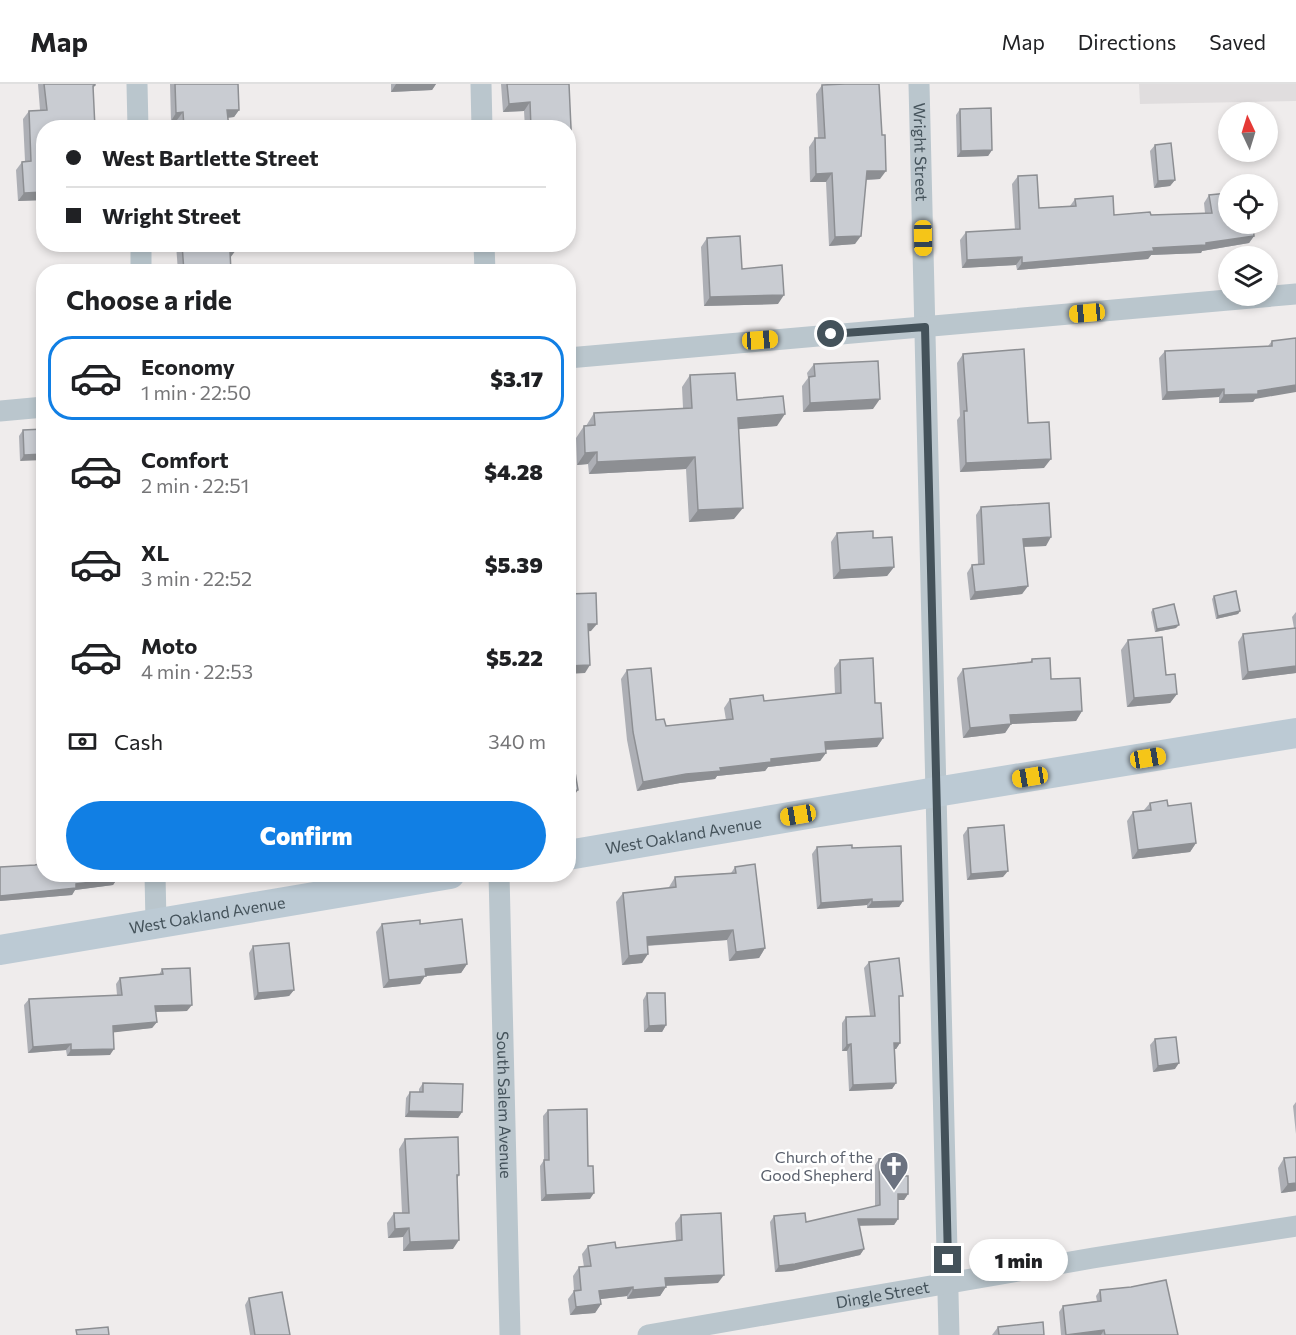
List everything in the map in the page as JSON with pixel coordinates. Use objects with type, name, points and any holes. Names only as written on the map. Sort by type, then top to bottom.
[{"type":"street","points":[[137,84],[138,120]]},
{"type":"street","points":[[481,84],[482,120]]},
{"type":"street","name":"Wright Street","points":[[919,84],[949,1335]]},
{"type":"street","points":[[576,357],[1296,294]]},
{"type":"street","points":[[0,411],[36,408]]},
{"type":"street","name":"West Oakland Avenue","points":[[576,854],[1296,733]]},
{"type":"street","points":[[155,882],[156,923]]},
{"type":"street","name":"West Oakland Avenue","points":[[0,950],[402,882]]},
{"type":"street","name":"South Salem Avenue","points":[[499,882],[510,1335]]},
{"type":"street","name":"Dingle Street","points":[[648,1335],[1296,1226]]},
{"type":"shaded area","points":[[1139,84],[1296,84],[1296,101],[1140,104]]},
{"type":"building","points":[[44,84],[95,84],[93,86],[95,120],[36,120],[36,192],[24,193],[22,162],[31,161],[29,111],[47,110]]},
{"type":"building","points":[[175,84],[238,84],[239,110],[227,110],[228,120],[184,120],[183,112],[176,113]]},
{"type":"building","points":[[507,84],[569,84],[571,120],[531,120],[530,102],[509,104]]},
{"type":"building","points":[[879,84],[882,135],[885,135],[886,171],[867,171],[861,236],[835,237],[832,173],[816,174],[815,138],[825,138],[822,85]]},
{"type":"building","points":[[991,108],[992,150],[961,151],[960,109]]},
{"type":"building","points":[[1171,143],[1175,180],[1158,181],[1155,145]]},
{"type":"building","points":[[1037,175],[1039,208],[1076,206],[1075,199],[1113,196],[1114,215],[1150,212],[1151,215],[1212,213],[1209,195],[1218,194],[1218,234],[1254,234],[1254,236],[1206,243],[1206,245],[1153,248],[1154,251],[1022,263],[1022,257],[967,260],[966,232],[1020,229],[1018,176]]},
{"type":"building","points":[[740,236],[742,269],[782,265],[784,295],[710,297],[707,238]]},
{"type":"building","points":[[183,252],[230,252],[231,264],[183,264]]},
{"type":"building","points":[[1296,338],[1296,385],[1258,391],[1258,394],[1224,395],[1224,389],[1167,392],[1165,351],[1272,346],[1272,341]]},
{"type":"building","points":[[1024,349],[1028,423],[1049,422],[1051,459],[966,463],[964,411],[967,411],[963,354]]},
{"type":"building","points":[[878,361],[880,399],[810,403],[809,377],[815,376],[814,364]]},
{"type":"building","points":[[735,373],[737,400],[783,396],[785,414],[738,418],[743,508],[698,510],[695,457],[597,462],[597,452],[585,453],[584,426],[595,425],[594,413],[692,408],[690,375]]},
{"type":"building","points":[[36,429],[36,454],[24,455],[23,430]]},
{"type":"building","points":[[1049,503],[1051,537],[1023,539],[1028,586],[975,592],[972,565],[984,564],[981,507]]},
{"type":"building","points":[[873,531],[873,538],[892,537],[894,567],[840,570],[837,533]]},
{"type":"building","points":[[1236,591],[1240,611],[1218,616],[1214,596]]},
{"type":"building","points":[[596,593],[597,624],[588,624],[590,665],[576,666],[576,594]]},
{"type":"building","points":[[1174,604],[1179,625],[1157,629],[1153,609]]},
{"type":"building","points":[[1296,628],[1296,666],[1248,672],[1243,634]]},
{"type":"building","points":[[1162,637],[1166,675],[1175,674],[1177,694],[1134,698],[1128,640]]},
{"type":"building","points":[[873,658],[875,703],[881,703],[883,738],[825,742],[826,753],[771,759],[771,762],[720,768],[721,771],[686,774],[643,782],[633,732],[627,670],[651,668],[656,720],[664,719],[666,726],[733,719],[730,699],[763,695],[764,701],[841,693],[840,660]]},
{"type":"building","points":[[1050,658],[1051,679],[1080,678],[1082,711],[1010,715],[1011,724],[970,728],[963,669]]},
{"type":"building","points":[[1167,800],[1168,806],[1191,803],[1196,843],[1138,850],[1133,812],[1151,810],[1150,803]]},
{"type":"building","points":[[1004,825],[1008,871],[971,874],[968,828]]},
{"type":"building","points":[[852,845],[852,848],[901,846],[903,901],[872,902],[872,899],[821,903],[817,847]]},
{"type":"building","points":[[755,864],[765,948],[736,952],[733,930],[647,937],[648,954],[629,956],[623,893],[676,887],[675,877],[736,873],[735,867]]},
{"type":"building","points":[[35,865],[36,882],[92,882],[76,884],[76,888],[0,896],[0,867]]},
{"type":"building","points":[[462,919],[467,964],[425,969],[426,976],[389,980],[382,924],[420,920],[420,924]]},
{"type":"building","points":[[289,943],[294,990],[258,993],[253,946]]},
{"type":"building","points":[[899,958],[903,996],[899,996],[900,1043],[894,1043],[896,1083],[853,1085],[851,1044],[847,1045],[846,1017],[875,1016],[869,962]]},
{"type":"building","points":[[190,968],[192,1005],[155,1006],[157,1022],[113,1026],[114,1049],[71,1050],[71,1044],[33,1047],[29,999],[122,995],[120,978],[163,974],[162,969]]},
{"type":"building","points":[[647,993],[665,993],[666,1025],[649,1026]]},
{"type":"building","points":[[1176,1037],[1179,1063],[1158,1066],[1155,1039]]},
{"type":"building","points":[[423,1083],[463,1084],[462,1112],[409,1111],[410,1092],[423,1092]]},
{"type":"building","points":[[587,1109],[588,1166],[593,1166],[594,1193],[546,1195],[544,1160],[549,1160],[548,1110]]},
{"type":"building","points":[[458,1137],[459,1240],[410,1242],[409,1228],[395,1229],[394,1213],[409,1213],[405,1139]]},
{"type":"building","points":[[1296,1157],[1296,1183],[1288,1184],[1284,1158]]},
{"type":"building","points":[[897,1158],[897,1176],[908,1176],[908,1194],[898,1194],[898,1219],[858,1219],[864,1249],[779,1266],[774,1216],[805,1213],[806,1222],[880,1205],[879,1159]]},
{"type":"building","points":[[721,1213],[724,1275],[665,1278],[666,1287],[633,1290],[633,1287],[599,1291],[601,1304],[576,1307],[574,1291],[581,1290],[579,1267],[591,1266],[588,1246],[615,1242],[616,1248],[682,1240],[681,1215]]},
{"type":"building","points":[[1166,1280],[1178,1335],[1105,1335],[1104,1330],[1066,1335],[1063,1306],[1101,1301],[1100,1290]]},
{"type":"building","points":[[282,1292],[290,1335],[255,1335],[249,1298]]},
{"type":"building","points":[[1043,1322],[1044,1335],[999,1335],[998,1327]]},
{"type":"building","points":[[108,1327],[109,1335],[77,1335],[76,1330]]},
{"type":"place","name":"Church of the Good Shepherd","points":[[894,1192]]},
{"type":"route","points":[[831,334],[925,327],[948,1260]]}]
